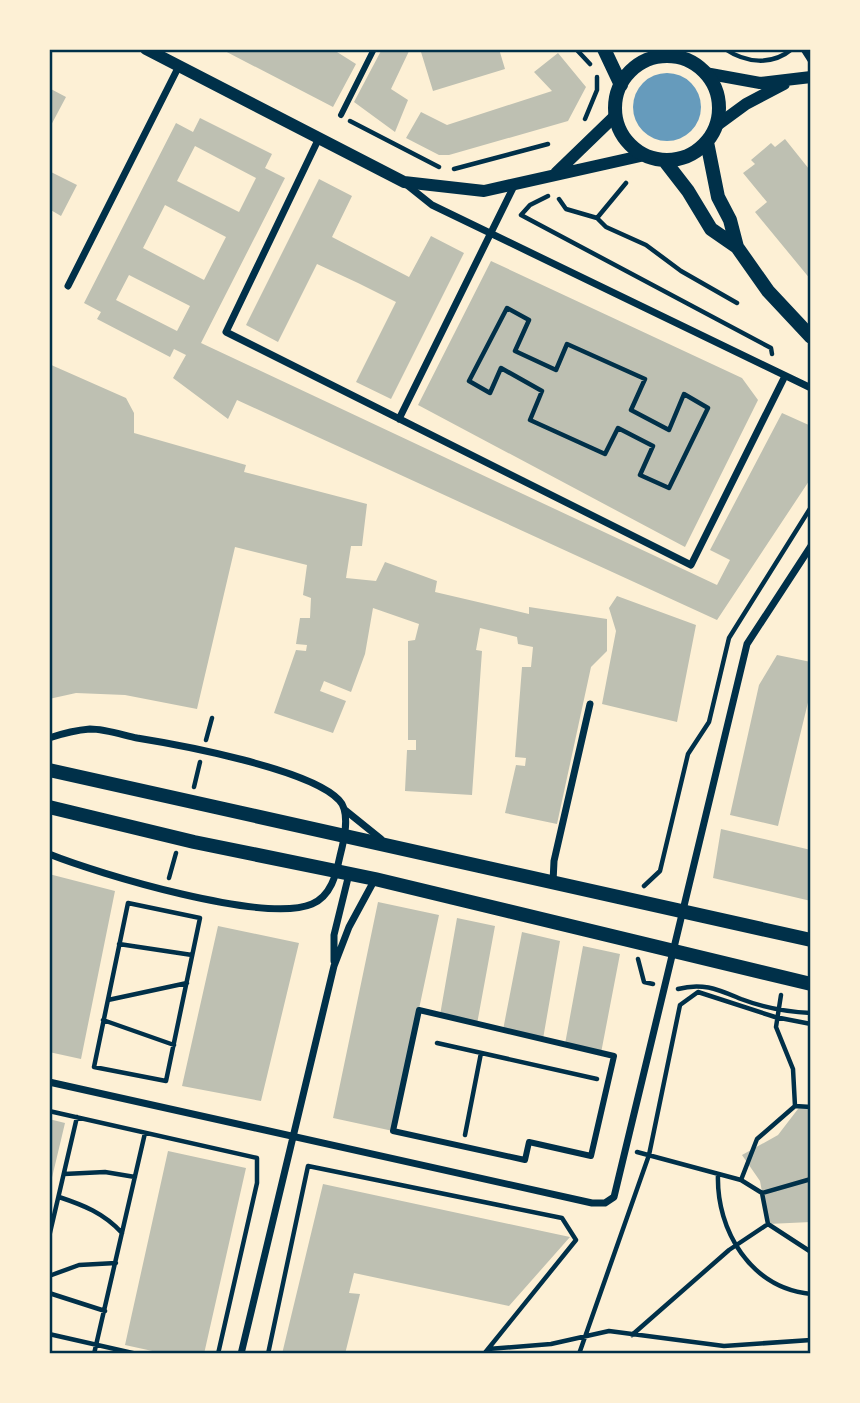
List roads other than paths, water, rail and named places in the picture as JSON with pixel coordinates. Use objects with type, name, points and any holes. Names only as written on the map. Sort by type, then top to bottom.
[{"type":"main road","points":[[604,49],[621,85]]},
{"type":"main road","points":[[692,56],[717,93],[719,110],[716,126],[707,142],[682,158],[664,160],[645,155],[632,147],[622,133],[616,115],[616,99],[621,85],[636,67],[648,60],[692,56]]},
{"type":"main road","points":[[707,142],[718,197],[730,220],[737,247],[768,292],[811,337]]},
{"type":"main road","points":[[664,160],[688,191],[711,229],[737,247]]},
{"type":"main road","points":[[49,770],[811,940]]},
{"type":"main road","points":[[49,807],[375,879],[811,984]]},
{"type":"street","points":[[146,49],[404,182],[432,205],[811,388]]},
{"type":"street","points":[[341,115],[374,49]]},
{"type":"street","points":[[804,49],[811,60]]},
{"type":"street","points":[[68,286],[179,66]]},
{"type":"street","points":[[705,73],[760,83],[811,78]]},
{"type":"street","points":[[716,126],[746,104],[788,82]]},
{"type":"street","points":[[556,173],[616,115]]},
{"type":"street","points":[[319,138],[226,332],[691,565],[785,376]]},
{"type":"street","points":[[404,182],[464,190],[514,186],[556,173],[645,155]]},
{"type":"street","points":[[399,419],[514,186]]},
{"type":"street","points":[[49,1082],[566,1197],[605,1203],[614,1197],[747,644],[811,546]]},
{"type":"street","points":[[553,883],[554,861],[590,704]]},
{"type":"street","points":[[49,738],[92,729],[204,749],[312,784],[339,799],[345,810],[363,827],[404,850]]},
{"type":"street","points":[[334,966],[334,935],[343,872],[345,810]]},
{"type":"street","points":[[49,854],[142,884],[248,905],[290,909],[312,904],[327,894],[343,872]]},
{"type":"street","points":[[241,1354],[334,966],[349,927],[375,879]]},
{"type":"street","points":[[419,1010],[614,1056],[591,1156],[529,1142],[525,1160],[462,1146],[393,1130],[419,1010]]},
{"type":"water","points":[[674,73],[695,88],[701,100],[699,120],[691,131],[674,141],[660,141],[643,131],[635,120],[633,100],[643,83],[654,75]]}]
